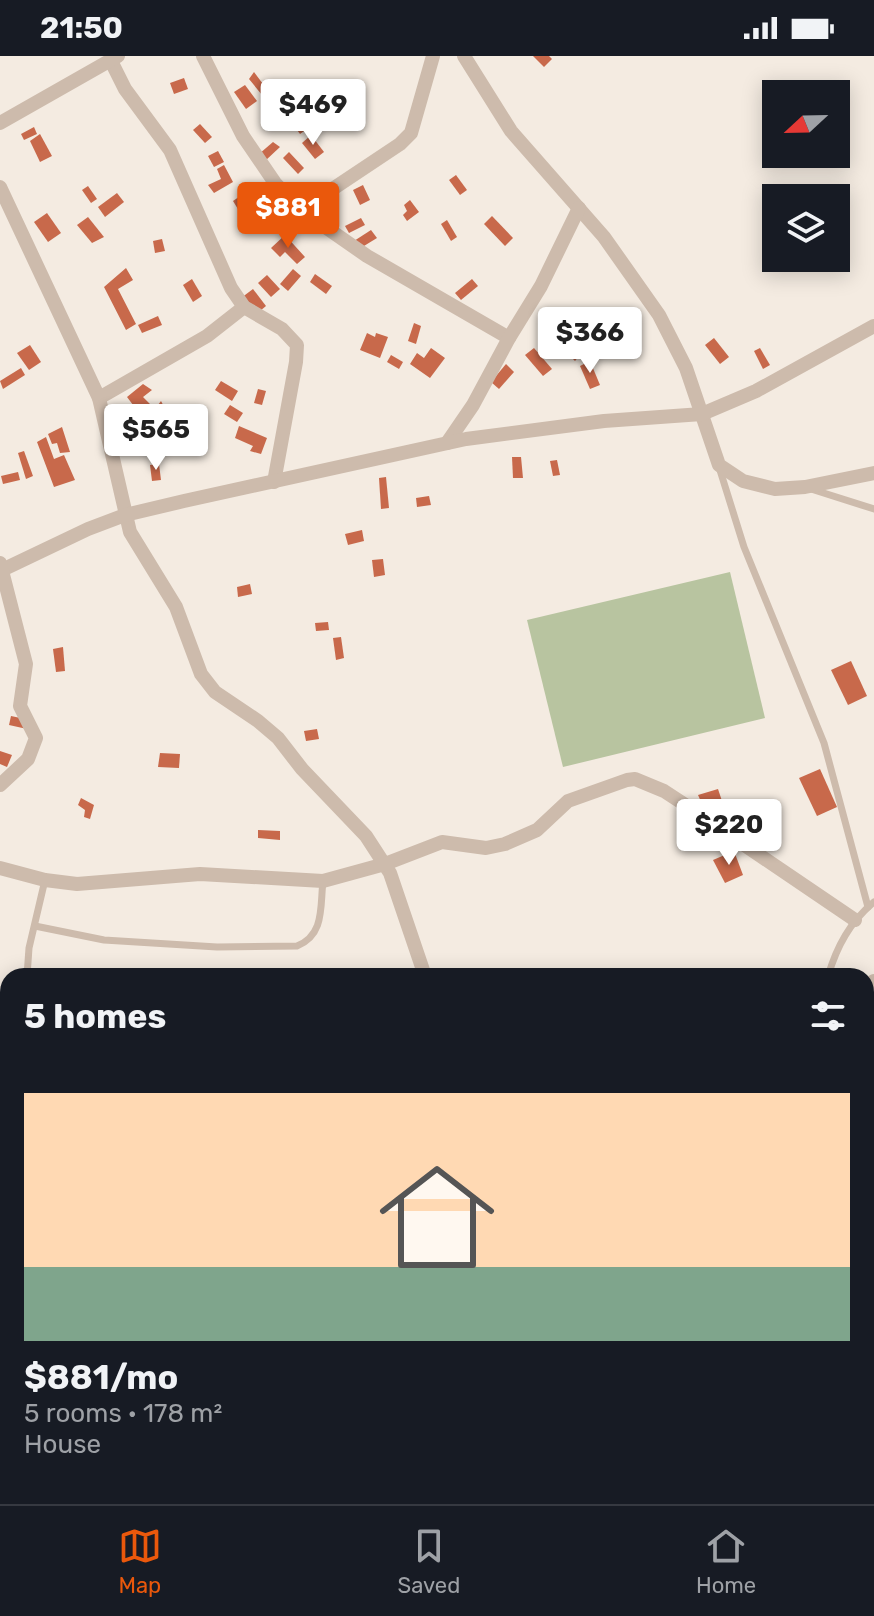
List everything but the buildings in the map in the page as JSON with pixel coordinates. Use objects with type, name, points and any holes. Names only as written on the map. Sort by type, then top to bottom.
[{"type":"street","points":[[203,56],[243,136],[275,183],[301,210],[367,256],[509,338]]},
{"type":"street","points":[[301,210],[400,144],[411,133],[433,56]]},
{"type":"street","points":[[464,56],[511,131],[604,237],[659,315],[686,368],[719,465],[743,481],[775,489],[805,487],[874,473]]},
{"type":"street","points":[[0,123],[114,58],[125,89],[170,150],[231,288],[244,307],[294,340],[298,351],[274,482]]},
{"type":"street","points":[[0,187],[99,398],[125,515],[134,541],[176,607],[205,680],[215,692],[278,738],[302,769],[366,836],[385,864],[422,968]]},
{"type":"street","points":[[447,443],[473,405],[541,286],[579,208]]},
{"type":"street","points":[[99,398],[207,336],[244,307]]},
{"type":"street","points":[[0,785],[28,759],[36,738],[20,706],[26,664],[1,568],[125,515],[447,443],[562,425],[702,414],[756,391],[874,326]]},
{"type":"street","points":[[0,868],[45,880],[77,884],[200,874],[323,881],[385,864],[442,842],[486,848],[505,844],[537,830],[568,801],[635,779],[677,799],[855,920]]},
{"type":"lane","points":[[719,465],[744,547],[824,743],[871,905],[855,920],[831,968]]},
{"type":"lane","points":[[805,487],[874,509]]},
{"type":"lane","points":[[28,968],[29,948],[45,880]]},
{"type":"lane","points":[[35,926],[104,940],[217,947],[297,946],[307,942],[317,932],[323,881]]},
{"type":"green space","points":[[730,572],[765,718],[563,767],[527,620]]}]
